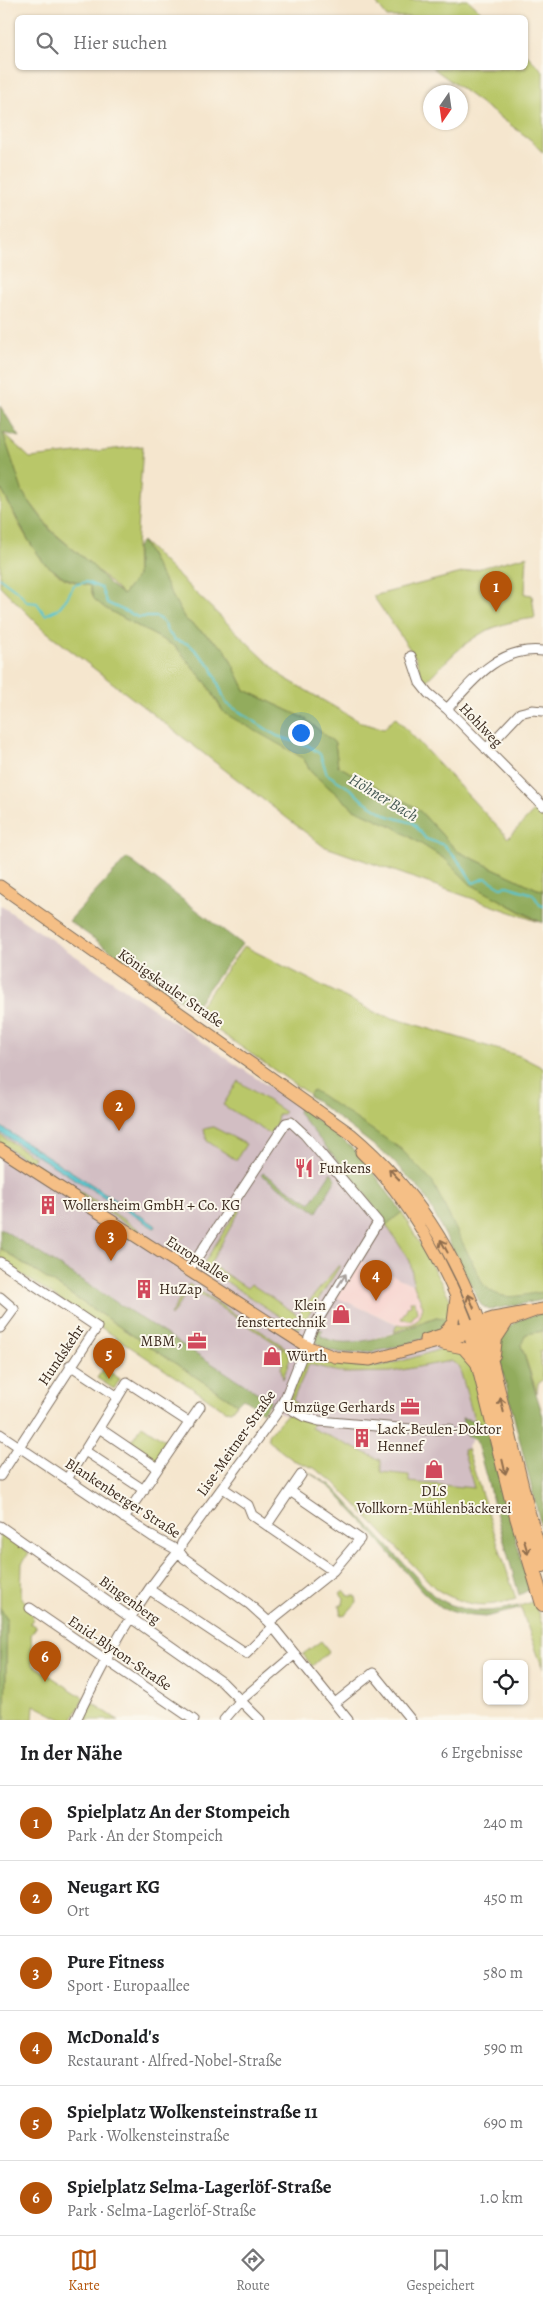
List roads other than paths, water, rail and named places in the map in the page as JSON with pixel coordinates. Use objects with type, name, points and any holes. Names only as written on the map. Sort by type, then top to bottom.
[{"type":"highway","points":[[506,1323],[495,1338],[487,1366],[512,1500],[543,1604]]},
{"type":"highway","points":[[476,1328],[543,1564]]},
{"type":"main road","name":"Königskauler Straße","points":[[0,886],[364,1145],[399,1179],[437,1232],[463,1280],[476,1328]]},
{"type":"main road","name":"Königskauler Straße","points":[[323,1116],[371,1161],[401,1201],[424,1236],[456,1296],[476,1328]]},
{"type":"main road","name":"Europaallee","points":[[0,1149],[306,1346],[335,1357],[370,1360],[392,1356],[436,1344],[476,1328]]},
{"type":"main road","points":[[444,1333],[453,1322],[456,1296]]},
{"type":"main road","points":[[476,1328],[539,1310]]},
{"type":"main road","points":[[476,1328],[506,1323],[539,1310]]},
{"type":"main road","name":"Europaallee","points":[[392,1356],[444,1333],[476,1328]]},
{"type":"main road","points":[[436,1344],[453,1345],[462,1348],[487,1366]]},
{"type":"street","points":[[447,709],[480,672],[504,657],[520,652],[543,651]]},
{"type":"street","name":"Hohlweg","points":[[412,656],[420,683],[543,806]]},
{"type":"street","points":[[486,749],[520,713],[532,710],[543,711]]},
{"type":"street","name":"Lise-Meitner-Straße","points":[[76,1720],[106,1660],[132,1617],[180,1551],[182,1543],[282,1404],[313,1328],[378,1222],[305,1135],[291,1122],[283,1125],[189,1270]]},
{"type":"street","name":"Hundskehr","points":[[0,1262],[97,1327],[70,1365],[22,1439],[19,1447]]},
{"type":"street","points":[[0,1297],[14,1309],[0,1328]]},
{"type":"street","points":[[70,1365],[118,1397]]},
{"type":"street","points":[[67,1478],[127,1382],[190,1423]]},
{"type":"street","points":[[282,1404],[305,1417],[319,1421],[422,1430],[450,1429]]},
{"type":"street","points":[[124,1518],[200,1407]]},
{"type":"street","points":[[99,1428],[158,1468]]},
{"type":"street","name":"Blankenberger Straße","points":[[0,1434],[164,1545],[180,1551],[184,1558],[249,1604],[271,1625],[348,1720]]},
{"type":"street","points":[[0,1476],[19,1447]]},
{"type":"street","points":[[85,1451],[144,1490]]},
{"type":"street","points":[[267,1525],[301,1475]]},
{"type":"street","points":[[223,1488],[248,1505],[252,1514],[333,1571]]},
{"type":"street","points":[[150,1590],[246,1654],[271,1625],[333,1571],[360,1539],[290,1491]]},
{"type":"street","name":"Bingenberg","points":[[0,1526],[222,1682],[260,1720]]},
{"type":"street","name":"Enid-Blyton-Straße","points":[[30,1608],[194,1720]]},
{"type":"street","points":[[224,1720],[242,1700],[295,1654]]},
{"type":"street","points":[[335,1703],[373,1673],[411,1720]]},
{"type":"water","points":[[0,1126],[156,1227],[154,1228],[0,1133]]},
{"type":"waterway","name":"Höhner Bach","points":[[0,578],[20,593],[27,602],[37,603],[45,615],[58,609],[74,585],[86,582],[101,588],[107,603],[138,617],[157,617],[165,624],[167,631],[175,640],[189,644],[211,666],[226,703],[277,736],[309,746],[320,754],[327,774],[388,816],[413,823],[426,839],[444,845],[461,864],[473,883],[486,878],[501,887],[507,886],[533,894],[540,905],[543,906]]},
{"type":"place","name":"Spielplatz An der Stompeich","points":[[496,612]]},
{"type":"place","name":"Neugart KG","points":[[119,1131]]},
{"type":"place","name":"Funkens","points":[[304,1168]]},
{"type":"place","name":"Wollersheim GmbH + Co. KG","points":[[48,1205]]},
{"type":"place","name":"Pure Fitness","points":[[111,1261]]},
{"type":"place","name":"HuZap","points":[[144,1289]]},
{"type":"place","name":"McDonald's","points":[[376,1301]]},
{"type":"place","name":"Klein fenstertechnik","points":[[341,1314]]},
{"type":"place","name":"MBM ,","points":[[197,1341]]},
{"type":"place","name":"Würth","points":[[272,1356]]},
{"type":"place","name":"Spielplatz Wolkensteinstraße 11","points":[[109,1379]]},
{"type":"place","name":"Umzüge Gerhards","points":[[410,1407]]},
{"type":"place","name":"Lack-Beulen-Doktor Hennef","points":[[362,1438]]},
{"type":"place","name":"DLS Vollkorn-Mühlenbäckerei","points":[[434,1469]]},
{"type":"place","name":"Spielplatz Selma-Lagerlöf-Straße","points":[[45,1682]]}]
